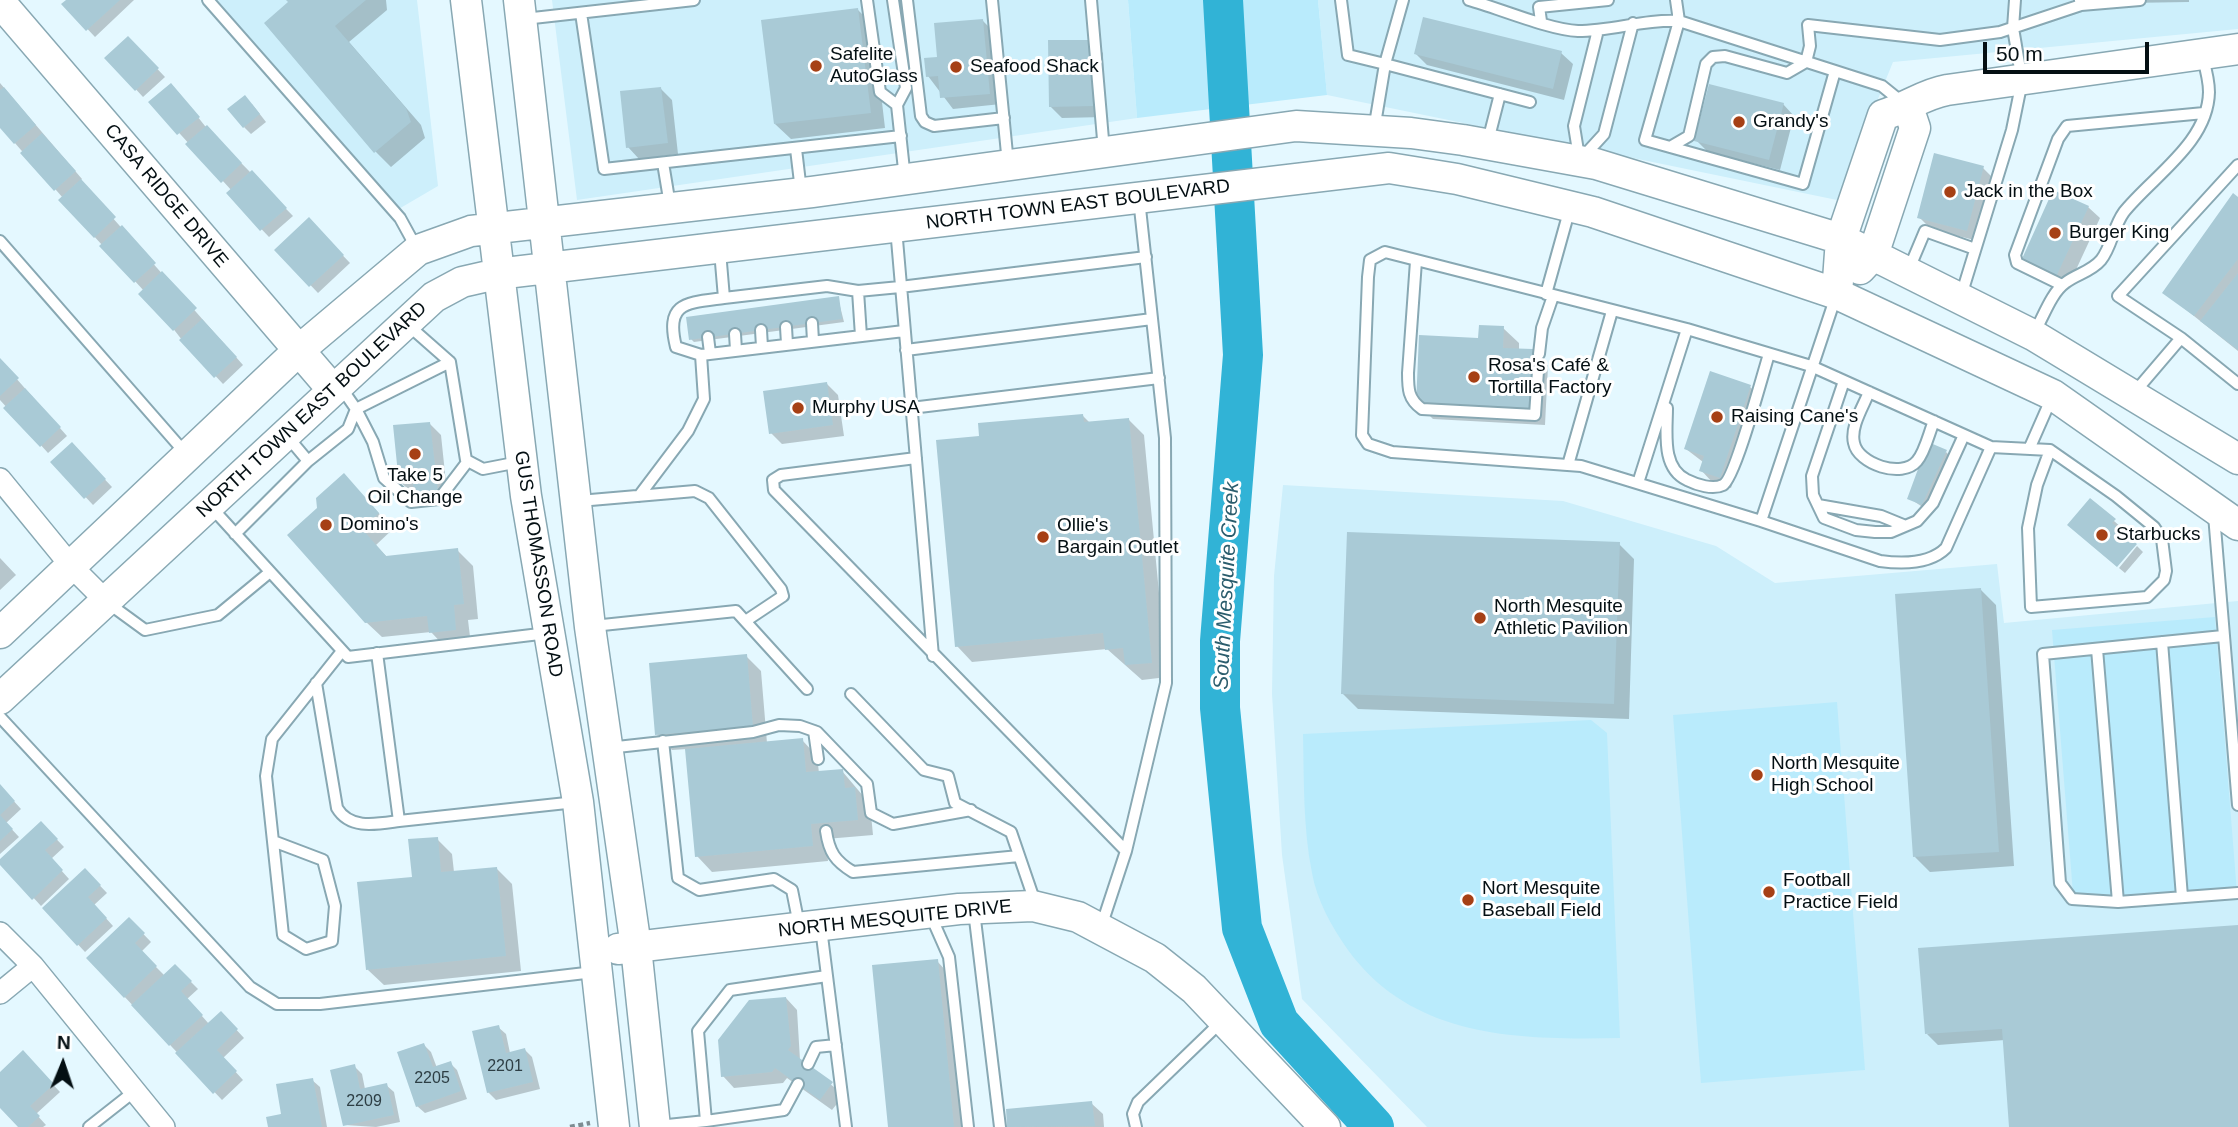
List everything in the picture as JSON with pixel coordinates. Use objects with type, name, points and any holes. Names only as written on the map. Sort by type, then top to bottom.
[{"type":"main road","name":"GUS THOMASSON ROAD","points":[[466,0],[497,274],[522,461],[548,633],[578,802],[597,962],[603,1125]]},
{"type":"main road","name":"CASA RIDGE DRIVE","points":[[0,2],[298,351],[336,388]]},
{"type":"main road","name":"GUS THOMASSON ROAD","points":[[520,10],[590,627],[635,947],[655,1127]]},
{"type":"main road","points":[[1837,294],[1841,240],[1883,115],[1908,107],[1927,94],[2238,49]]},
{"type":"main road","points":[[1837,294],[1873,255],[1915,128],[1908,107]]},
{"type":"main road","points":[[0,632],[72,567],[298,351],[418,250],[471,230],[802,193],[1296,127],[1374,130],[1488,144],[1580,160],[1669,184],[1841,240],[2033,335],[2238,458]]},
{"type":"main road","points":[[1570,208],[1580,160]]},
{"type":"main road","name":"NORTH TOWN EAST BOULEVARD","points":[[0,699],[434,297],[462,282],[497,274],[1389,168],[1457,179],[1651,230],[1837,294],[2053,395],[2238,525]]},
{"type":"main road","points":[[896,228],[905,179]]},
{"type":"main road","points":[[548,633],[590,627]]},
{"type":"main road","name":"NORTH MESQUITE DRIVE","points":[[597,962],[635,947],[930,913],[1037,907],[1078,917],[1155,958],[1194,989],[1325,1127]]},
{"type":"street","points":[[0,479],[72,567],[106,601]]},
{"type":"street","points":[[0,933],[33,966],[136,1089],[164,1127]]},
{"type":"street","points":[[0,993],[33,966]]},
{"type":"lane","points":[[208,0],[400,218],[418,250]]},
{"type":"lane","points":[[520,10],[581,13],[694,0]]},
{"type":"lane","points":[[867,0],[880,92],[897,105]]},
{"type":"lane","points":[[893,0],[906,88],[897,105],[905,179]]},
{"type":"lane","points":[[907,0],[920,116],[934,126],[1004,118]]},
{"type":"lane","points":[[992,0],[1008,164]]},
{"type":"lane","points":[[1091,0],[1104,151]]},
{"type":"lane","points":[[1340,0],[1348,55],[1530,102]]},
{"type":"lane","points":[[1374,130],[1385,64],[1403,0]]},
{"type":"lane","points":[[1469,0],[1574,31],[1598,30],[1633,23],[1679,21],[1882,86],[1908,107]]},
{"type":"lane","points":[[1541,21],[1539,7],[1608,0]]},
{"type":"lane","points":[[1676,0],[1679,21],[1645,140],[1803,184],[1835,71]]},
{"type":"lane","points":[[1960,299],[2012,130],[2022,81],[2013,28],[2015,0]]},
{"type":"lane","points":[[1671,147],[1689,136],[1706,64],[1713,57],[1725,56],[1787,73],[1806,62],[1810,46],[1808,26],[1940,40],[2013,28],[2080,2],[2140,0]]},
{"type":"lane","points":[[581,13],[604,169],[901,136]]},
{"type":"lane","points":[[1580,160],[1604,134],[1633,23]]},
{"type":"lane","points":[[1580,160],[1574,126],[1598,30]]},
{"type":"lane","points":[[2033,335],[2062,285],[2092,269],[2102,259],[2124,213],[2178,156],[2204,113],[2209,88],[2202,54]]},
{"type":"lane","points":[[1488,144],[1500,94]]},
{"type":"lane","points":[[2062,285],[2017,263],[2015,255],[2058,139],[2067,126],[2204,113]]},
{"type":"lane","points":[[796,149],[802,193]]},
{"type":"lane","points":[[663,163],[670,208]]},
{"type":"lane","points":[[2238,165],[2118,296],[2181,338],[2238,384]]},
{"type":"lane","points":[[1100,929],[1126,851],[1166,683],[1165,438],[1139,197]]},
{"type":"lane","points":[[1539,354],[1549,295],[1570,208]]},
{"type":"lane","points":[[896,228],[933,656]]},
{"type":"lane","points":[[1907,272],[1925,230],[1975,249]]},
{"type":"lane","points":[[0,240],[188,456]]},
{"type":"lane","points":[[720,248],[728,298],[733,311]]},
{"type":"lane","points":[[1991,447],[1946,548],[1931,558],[1895,563],[1880,561],[1581,466],[1392,452],[1368,444],[1362,435],[1370,260],[1385,252],[1687,329],[1811,366],[1991,447],[2050,450],[2116,496],[2154,527],[2162,539],[2166,571],[2158,587],[2141,599],[2031,607],[2028,528],[2036,485],[2050,450]]},
{"type":"lane","points":[[904,331],[705,354],[676,347],[671,325],[677,311],[691,303],[706,300],[783,291],[809,294],[827,286],[858,291],[900,287],[1146,257]]},
{"type":"lane","points":[[1416,261],[1408,373],[1408,391],[1414,403],[1422,409],[1535,415],[1538,371]]},
{"type":"lane","points":[[783,291],[784,304]]},
{"type":"lane","points":[[858,291],[861,336]]},
{"type":"lane","points":[[758,294],[759,307]]},
{"type":"lane","points":[[1761,521],[1837,294]]},
{"type":"lane","points":[[706,300],[707,314]]},
{"type":"lane","points":[[1568,465],[1612,311]]},
{"type":"lane","points":[[906,350],[1153,319]]},
{"type":"lane","points":[[336,388],[356,409],[373,442],[384,478],[411,502],[439,499],[468,461],[450,362],[406,323]]},
{"type":"lane","points":[[812,323],[813,341]]},
{"type":"lane","points":[[786,327],[787,344]]},
{"type":"lane","points":[[1638,483],[1687,329]]},
{"type":"lane","points":[[761,330],[762,347]]},
{"type":"lane","points":[[735,334],[736,350]]},
{"type":"lane","points":[[639,496],[688,431],[704,399],[708,337]]},
{"type":"lane","points":[[2133,395],[2181,338]]},
{"type":"lane","points":[[1667,394],[1670,463],[1678,475],[1687,480],[1700,485],[1722,486],[1729,481],[1736,462],[1769,354]]},
{"type":"lane","points":[[236,534],[308,461],[348,429],[356,409],[450,362]]},
{"type":"lane","points":[[911,408],[1159,378]]},
{"type":"lane","points":[[1844,381],[1812,476],[1813,495],[1824,518],[1856,530],[1891,532],[1917,521],[1929,509],[1964,435]]},
{"type":"lane","points":[[1870,392],[1853,438],[1854,447],[1867,460],[1889,468],[1908,468],[1917,461],[1934,422]]},
{"type":"lane","points":[[2030,447],[2053,395]]},
{"type":"lane","points":[[286,434],[308,461]]},
{"type":"lane","points":[[916,458],[781,475],[773,480],[774,490],[1126,851]]},
{"type":"lane","points":[[468,461],[483,469],[522,461]]},
{"type":"lane","points":[[576,501],[695,491],[709,498],[781,589],[783,596],[747,620]]},
{"type":"lane","points":[[210,505],[348,657],[548,633]]},
{"type":"lane","points":[[1818,505],[1881,516],[1903,525]]},
{"type":"lane","points":[[2214,508],[2238,805]]},
{"type":"lane","points":[[106,601],[145,630],[218,615],[270,572]]},
{"type":"lane","points":[[590,627],[736,611],[807,689]]},
{"type":"lane","points":[[2224,636],[2043,654],[2060,883],[2072,899],[2118,902],[2238,893]]},
{"type":"lane","points":[[2162,642],[2182,897]]},
{"type":"lane","points":[[2097,649],[2118,902]]},
{"type":"lane","points":[[273,841],[323,860],[335,906],[332,942],[306,949],[283,934],[266,776],[272,739],[342,651]]},
{"type":"lane","points":[[377,653],[399,821]]},
{"type":"lane","points":[[316,683],[337,808],[342,816],[364,825],[578,802]]},
{"type":"lane","points":[[851,694],[924,770],[948,776],[955,803],[1011,832],[1037,907]]},
{"type":"lane","points":[[0,717],[250,987],[278,1004],[320,1004],[597,962]]},
{"type":"lane","points":[[606,748],[753,732],[779,725],[814,731],[867,784],[872,813],[893,824],[971,810]]},
{"type":"lane","points":[[814,731],[818,759]]},
{"type":"lane","points":[[663,741],[678,878],[699,890],[774,879],[792,890],[810,927],[827,976],[846,1127]]},
{"type":"lane","points":[[826,831],[829,849],[837,862],[852,872],[1019,856]]},
{"type":"lane","points":[[974,909],[1000,1127]]},
{"type":"lane","points":[[930,913],[949,957],[968,1127]]},
{"type":"lane","points":[[706,1121],[698,1031],[730,990],[827,976]]},
{"type":"lane","points":[[1136,1127],[1133,1114],[1138,1102],[1223,1019]]},
{"type":"lane","points":[[808,1063],[816,1047],[836,1045]]},
{"type":"lane","points":[[655,1127],[785,1111],[798,1084]]},
{"type":"lane","points":[[89,1127],[136,1089]]},
{"type":"path","points":[[570,1127],[603,1125]]},
{"type":"shaded area","points":[[210,0],[417,0],[438,186],[397,210]]},
{"type":"shaded area","points":[[552,0],[1128,0],[1137,118],[577,200]]},
{"type":"shaded area","points":[[1128,0],[1318,0],[1327,95],[1137,118]]},
{"type":"shaded area","points":[[1318,0],[2238,0],[2238,29],[1893,62],[1837,200],[1327,95]]},
{"type":"shaded area","name":"North Mesquite High School","points":[[1283,485],[1563,501],[1716,546],[1775,583],[1997,564],[2004,623],[2238,601],[2238,1127],[1427,1127],[1302,999],[1282,855],[1272,694],[1274,576]]},
{"type":"shaded area","points":[[2215,617],[2237,893],[2074,906],[2052,630]]},
{"type":"shaded area","name":"Football Practice Field","points":[[1837,702],[1865,1070],[1701,1083],[1673,715]]},
{"type":"shaded area","name":"Nort Mesquite Baseball Field","points":[[1591,720],[1607,733],[1620,1038],[1507,1035],[1470,1028],[1436,1017],[1404,1002],[1374,979],[1348,950],[1317,894],[1307,839],[1303,734]]},
{"type":"building","points":[[66,0],[120,0],[86,31],[61,4]]},
{"type":"building","points":[[286,0],[366,0],[335,26],[406,108],[411,122],[374,153],[264,23],[288,2]]},
{"type":"building","name":"Safelite AutoGlass","points":[[858,8],[871,113],[774,124],[761,20]]},
{"type":"building","points":[[1423,17],[1562,51],[1553,89],[1414,54]]},
{"type":"building","name":"Seafood Shack","points":[[983,19],[990,94],[940,98],[938,76],[926,77],[924,58],[937,57],[934,23]]},
{"type":"building","points":[[128,36],[159,68],[135,91],[104,58]]},
{"type":"building","points":[[1048,40],[1092,40],[1093,106],[1049,107]]},
{"type":"building","points":[[171,83],[200,117],[177,135],[148,102]]},
{"type":"building","name":"Grandy's","points":[[1709,84],[1784,103],[1769,160],[1694,141]]},
{"type":"building","points":[[4,87],[36,125],[14,144],[0,128],[0,90]]},
{"type":"building","points":[[661,87],[668,143],[626,148],[620,91]]},
{"type":"building","points":[[245,95],[260,114],[243,128],[227,109]]},
{"type":"building","points":[[207,125],[242,163],[221,183],[185,144]]},
{"type":"building","points":[[42,133],[76,171],[54,191],[20,153]]},
{"type":"building","name":"Jack in the Box","points":[[1934,153],[1984,166],[1967,231],[1917,218]]},
{"type":"building","points":[[252,170],[287,208],[260,231],[226,193]]},
{"type":"building","points":[[81,179],[116,217],[94,238],[58,200]]},
{"type":"building","name":"Burger King","points":[[2053,190],[2089,206],[2056,277],[2021,261]]},
{"type":"building","points":[[2233,193],[2238,197],[2238,259],[2194,316],[2162,293]]},
{"type":"building","points":[[309,217],[344,255],[309,287],[274,250]]},
{"type":"building","points":[[122,225],[156,263],[134,283],[99,246]]},
{"type":"building","points":[[162,271],[197,308],[173,331],[138,294]]},
{"type":"building","points":[[2238,273],[2238,350],[2200,321]]},
{"type":"building","points":[[839,296],[842,319],[689,340],[686,317]]},
{"type":"building","points":[[202,319],[237,357],[214,378],[179,340]]},
{"type":"building","name":"Rosa's Café & Tortilla Factory","points":[[1479,325],[1504,326],[1503,348],[1533,349],[1530,410],[1416,405],[1419,335],[1478,338]]},
{"type":"building","points":[[0,358],[19,378],[0,396]]},
{"type":"building","name":"Raising Cane's","points":[[1710,371],[1751,385],[1720,478],[1699,471],[1704,456],[1684,449]]},
{"type":"building","name":"Murphy USA","points":[[827,382],[833,425],[769,434],[763,391]]},
{"type":"building","points":[[25,388],[61,427],[40,447],[3,408]]},
{"type":"building","name":"Ollie's Bargain Outlet","points":[[1083,414],[1084,422],[1129,418],[1152,663],[1125,665],[1123,648],[1105,650],[1103,633],[955,647],[936,440],[979,436],[978,423]]},
{"type":"building","name":"Take 5 Oil Change","points":[[430,422],[438,491],[414,493],[413,483],[399,484],[393,425]]},
{"type":"building","points":[[72,442],[106,479],[84,499],[50,462]]},
{"type":"building","points":[[1928,442],[1947,450],[1922,505],[1907,499]]},
{"type":"building","points":[[344,473],[379,513],[362,529],[386,556],[458,548],[464,604],[454,605],[456,630],[429,633],[427,616],[365,623],[287,535],[317,508],[316,498]]},
{"type":"building","name":"Starbucks","points":[[2090,498],[2116,519],[2112,523],[2137,544],[2117,567],[2067,525]]},
{"type":"building","name":"North Mesquite Athletic Pavilion","points":[[1347,532],[1620,542],[1614,704],[1341,694]]},
{"type":"building","points":[[1981,588],[1999,852],[1913,857],[1895,594]]},
{"type":"building","points":[[747,654],[753,727],[655,735],[649,663]]},
{"type":"building","points":[[803,738],[806,772],[843,769],[845,788],[855,787],[858,820],[811,824],[813,846],[695,857],[685,749]]},
{"type":"building","points":[[0,784],[15,801],[0,815]]},
{"type":"building","points":[[0,815],[13,829],[0,841]]},
{"type":"building","points":[[41,821],[58,839],[45,850],[63,870],[32,900],[0,865],[0,859]]},
{"type":"building","points":[[438,837],[441,872],[497,867],[506,956],[366,970],[357,882],[412,877],[408,839]]},
{"type":"building","points":[[85,868],[101,885],[88,897],[107,918],[77,946],[42,908]]},
{"type":"building","points":[[129,917],[145,933],[135,943],[157,966],[124,998],[86,958]]},
{"type":"building","points":[[2238,925],[2238,1127],[2009,1127],[2002,1029],[1925,1034],[1918,948]]},
{"type":"building","points":[[938,959],[954,1127],[888,1127],[872,965]]},
{"type":"building","points":[[175,964],[192,981],[181,991],[203,1015],[169,1046],[131,1005]]},
{"type":"building","points":[[786,997],[791,1046],[788,1050],[833,1082],[820,1100],[775,1068],[772,1072],[721,1077],[718,1040],[749,1000]]},
{"type":"building","points":[[221,1011],[238,1029],[217,1050],[237,1071],[213,1094],[175,1053]]},
{"type":"building","points":[[499,1025],[506,1053],[525,1048],[533,1082],[487,1093],[472,1031]]},
{"type":"building","points":[[424,1043],[433,1067],[451,1061],[461,1091],[416,1107],[397,1052]]},
{"type":"building","points":[[23,1050],[54,1084],[30,1106],[40,1116],[28,1127],[18,1127],[0,1108],[0,1072]]},
{"type":"building","points":[[355,1064],[360,1089],[387,1083],[394,1115],[343,1126],[330,1070]]},
{"type":"building","points":[[313,1078],[322,1127],[268,1127],[266,1117],[281,1114],[276,1084]]},
{"type":"building","points":[[1092,1101],[1095,1126],[1007,1127],[1006,1109]]},
{"type":"waterway","name":"South Mesquite Creek","points":[[1223,0],[1243,355],[1220,641],[1220,708],[1242,928],[1279,1023],[1374,1127]]},
{"type":"place","name":"Safelite AutoGlass","points":[[816,66]]},
{"type":"place","name":"Seafood Shack","points":[[956,67]]},
{"type":"place","name":"Grandy's","points":[[1739,122]]},
{"type":"place","name":"Jack in the Box","points":[[1950,192]]},
{"type":"place","name":"Burger King","points":[[2055,233]]},
{"type":"place","name":"Rosa's Café & Tortilla Factory","points":[[1474,377]]},
{"type":"place","name":"Murphy USA","points":[[798,408]]},
{"type":"place","name":"Raising Cane's","points":[[1717,417]]},
{"type":"place","name":"Take 5 Oil Change","points":[[415,454]]},
{"type":"place","name":"Domino's","points":[[326,525]]},
{"type":"place","name":"Starbucks","points":[[2102,535]]},
{"type":"place","name":"Ollie's Bargain Outlet","points":[[1043,537]]},
{"type":"place","name":"North Mesquite Athletic Pavilion","points":[[1480,618]]},
{"type":"place","name":"North Mesquite High School","points":[[1757,775]]},
{"type":"place","name":"Football Practice Field","points":[[1769,892]]},
{"type":"place","name":"Nort Mesquite Baseball Field","points":[[1468,900]]}]
